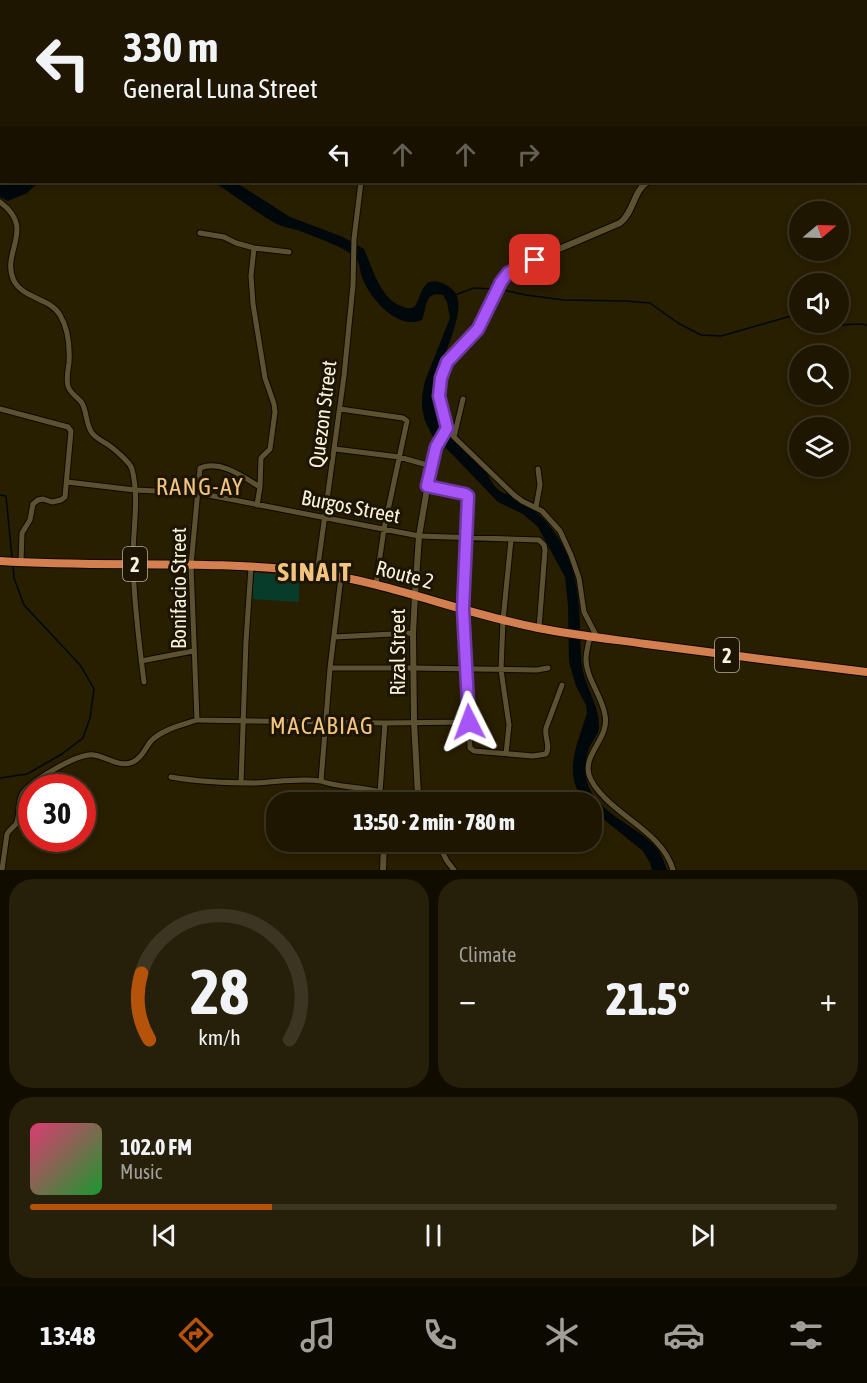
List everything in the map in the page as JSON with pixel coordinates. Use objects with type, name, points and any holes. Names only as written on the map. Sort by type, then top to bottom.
[{"type":"highway","name":"Route 2","points":[[4,561],[251,567],[317,573],[376,584],[539,628],[867,672]]},
{"type":"street","name":"Quezon Street","points":[[317,573],[340,409],[361,183]]},
{"type":"street","points":[[646,183],[637,192],[628,214],[620,223],[508,273],[501,282],[478,329],[452,356],[444,369],[439,396],[445,430],[514,495],[542,511],[564,537],[579,578],[584,612],[591,636],[587,650],[587,666],[606,721],[600,741],[590,759],[589,776],[597,790],[613,806],[637,824],[663,849],[673,870]]},
{"type":"street","points":[[0,202],[14,216],[17,224],[10,263],[14,281],[22,291],[53,307],[61,317],[70,345],[69,387],[82,404],[93,434],[108,444],[131,466],[135,490],[133,564],[136,617],[144,682]]},
{"type":"street","points":[[200,233],[224,237],[254,248],[289,252]]},
{"type":"street","points":[[254,248],[251,276],[253,304],[265,376],[275,412],[270,449],[261,460],[257,505]]},
{"type":"street","points":[[453,437],[463,399]]},
{"type":"street","points":[[0,409],[70,429],[66,497],[52,502],[38,500],[33,504],[30,520],[22,533],[20,562]]},
{"type":"street","points":[[340,409],[406,420],[384,529],[376,584]]},
{"type":"street","name":"Rizal Street","points":[[419,792],[414,722],[414,595],[419,536],[427,486],[436,447],[445,430]]},
{"type":"street","points":[[335,449],[399,457],[431,466]]},
{"type":"street","name":"Bonifacio Street","points":[[197,720],[191,565],[199,469],[204,466],[220,466],[260,487]]},
{"type":"street","points":[[536,507],[540,485],[538,469]]},
{"type":"street","name":"Burgos Street","points":[[67,482],[135,490],[198,493],[419,536],[536,539],[542,542],[545,550],[539,628]]},
{"type":"street","points":[[427,486],[467,495],[463,609],[471,749],[533,756],[546,754],[548,748],[546,728],[562,685]]},
{"type":"street","points":[[506,754],[509,725],[501,670],[503,620],[511,540]]},
{"type":"street","points":[[241,783],[251,567]]},
{"type":"street","points":[[321,781],[330,668],[341,577]]},
{"type":"street","points":[[334,637],[413,633]]},
{"type":"street","points":[[141,661],[194,651]]},
{"type":"street","points":[[330,668],[501,670],[548,668]]},
{"type":"street","points":[[2,870],[7,834],[18,818],[18,807],[24,791],[36,781],[72,760],[89,754],[118,763],[131,763],[139,758],[152,741],[161,734],[197,720],[469,722]]},
{"type":"street","points":[[171,777],[200,782],[241,783],[303,779],[380,792],[385,723]]},
{"type":"street","points":[[383,870],[384,852]]},
{"type":"street","points":[[442,852],[454,870]]},
{"type":"green space","points":[[254,573],[299,576],[299,602],[252,599]]},
{"type":"shaded area","points":[[0,183],[38,183],[27,193],[8,201],[0,197]]},
{"type":"shaded area","points":[[215,183],[237,183],[290,217],[343,237],[364,249],[382,289],[392,301],[401,306],[412,308],[415,306],[425,286],[434,281],[446,285],[456,294],[458,314],[436,379],[434,408],[441,427],[446,433],[482,465],[497,488],[520,500],[548,524],[567,555],[578,594],[582,666],[599,726],[586,759],[587,782],[592,792],[579,792],[574,782],[573,762],[587,713],[569,662],[565,577],[538,527],[523,514],[498,502],[433,437],[425,421],[422,396],[425,381],[450,318],[447,302],[443,295],[432,295],[427,301],[422,320],[404,321],[395,317],[372,296],[363,280],[356,258],[351,254],[319,238],[275,223]]},
{"type":"shaded area","points":[[602,806],[655,846],[667,870],[652,870],[643,851],[602,818]]},
{"type":"waterway","points":[[455,295],[474,288],[494,289]]},
{"type":"waterway","points":[[499,289],[564,300],[650,303],[678,323],[701,335],[721,336],[789,317]]},
{"type":"waterway","points":[[849,325],[867,325]]},
{"type":"waterway","points":[[0,495],[6,496],[12,557]]},
{"type":"waterway","points":[[0,778],[27,774],[62,754],[83,738],[90,718],[94,689],[81,666],[24,605],[14,578],[13,565]]},
{"type":"district","name":"RANG-AY","points":[[200,486]]},
{"type":"district","name":"SINAIT","points":[[315,571]]},
{"type":"district","name":"MACABIAG","points":[[322,725]]},
{"type":"route","points":[[469,722],[463,609],[468,496],[427,486],[436,447],[447,428],[440,406],[441,378],[447,362],[478,329],[501,282],[508,273],[535,260]]}]
